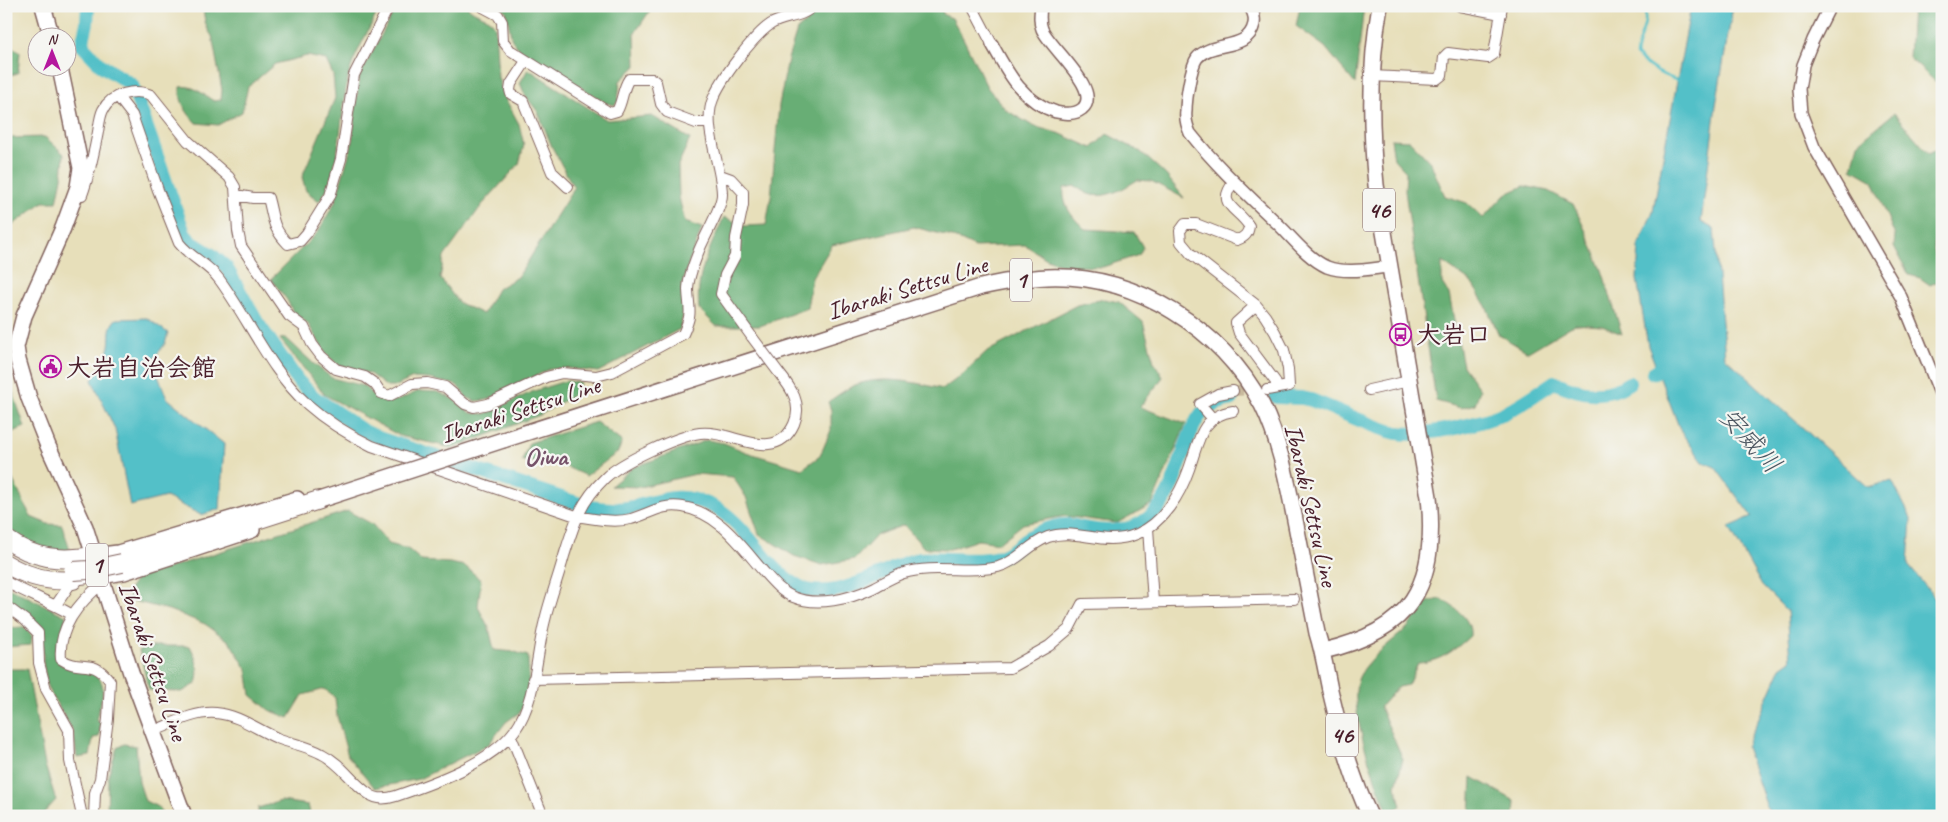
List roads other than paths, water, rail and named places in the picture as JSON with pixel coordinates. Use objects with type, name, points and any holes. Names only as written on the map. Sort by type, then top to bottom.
[{"type":"highway","points":[[6,564],[28,574],[48,580],[73,575],[122,563],[319,500]]},
{"type":"highway","points":[[6,539],[17,547],[44,557],[69,560],[94,556]]},
{"type":"highway","points":[[6,554],[27,564],[73,575]]},
{"type":"main road","points":[[43,6],[49,28]]},
{"type":"main road","name":"46","points":[[1370,816],[1352,767],[1342,732],[1323,651],[1348,645],[1378,632],[1400,615],[1420,585],[1427,566],[1432,528],[1429,497],[1388,267],[1375,175],[1371,76],[1380,6]]},
{"type":"main road","name":"Ibaraki Settsu Line","points":[[62,78],[78,146],[81,168],[78,186],[63,228],[24,316],[16,347],[21,373],[29,398],[48,446],[85,528],[152,732],[184,816]]},
{"type":"main road","name":"Ibaraki Settsu Line","points":[[319,500],[394,474],[981,287],[1048,277],[1103,283],[1157,302],[1189,321],[1205,333],[1234,362],[1254,392],[1265,414],[1281,459],[1317,633],[1323,651]]},
{"type":"main road","points":[[94,556],[118,553],[248,523],[369,488],[394,474]]},
{"type":"main road","points":[[102,580],[248,523]]},
{"type":"street","points":[[236,195],[268,198],[272,222],[277,232],[288,244],[300,241],[330,196],[345,140],[354,75],[388,6]]},
{"type":"street","points":[[481,6],[498,15],[502,22],[503,41],[510,50],[610,113],[617,111],[621,104],[625,85],[629,79],[652,79],[656,82],[661,104],[667,112],[696,123],[709,122]]},
{"type":"street","points":[[63,228],[75,213],[89,176],[103,110],[122,94],[143,91],[151,95],[188,141],[229,177],[235,187],[241,246],[289,316],[304,327],[312,344],[321,356],[336,369],[365,377],[375,384],[381,393],[389,396],[412,384],[427,383],[446,387],[465,404],[474,407],[488,404],[546,377],[562,373],[596,376],[612,372],[683,334],[691,310],[688,288],[693,269],[698,252],[723,196],[709,122],[713,98],[751,42],[772,24],[794,17],[813,6]]},
{"type":"street","points":[[972,6],[1009,75],[1024,93],[1035,102],[1052,110],[1066,114],[1081,110],[1086,105],[1088,97],[1084,85],[1048,41],[1042,28],[1041,6]]},
{"type":"street","points":[[1249,6],[1252,10],[1254,21],[1252,31],[1245,39],[1235,44],[1209,50],[1196,59],[1192,69],[1186,110],[1187,125],[1190,133],[1234,182],[1306,252],[1327,267],[1345,270],[1388,267]]},
{"type":"street","points":[[1371,76],[1437,79],[1442,75],[1444,57],[1448,53],[1488,58],[1494,54],[1501,10],[1460,6]]},
{"type":"street","points":[[1830,6],[1812,40],[1803,65],[1800,89],[1801,113],[1814,147],[1901,297],[1942,398]]},
{"type":"street","points":[[526,61],[511,84],[511,94],[522,102],[552,172],[568,187]]},
{"type":"street","points":[[122,94],[132,115],[179,243],[185,250],[212,270],[280,372],[308,405],[350,435],[372,446],[603,521],[630,519],[660,507],[682,506],[699,511],[715,520],[773,582],[793,597],[820,601],[857,595],[903,573],[917,570],[981,570],[1000,567],[1012,561],[1040,541],[1058,535],[1076,535],[1102,540],[1127,538],[1148,528],[1169,508],[1189,471],[1203,429],[1212,418],[1233,411]]},
{"type":"street","points":[[152,732],[195,714],[215,713],[235,717],[277,738],[322,754],[344,770],[369,795],[380,799],[392,798],[440,781],[490,754],[511,736],[527,708],[544,621],[578,514],[593,490],[608,475],[629,461],[692,435],[715,433],[764,445],[778,442],[792,429],[796,421],[798,410],[793,390],[721,294],[725,274],[735,256],[736,238],[743,205],[742,192],[731,179],[720,175]]},
{"type":"street","points":[[1234,182],[1227,191],[1227,200],[1229,205],[1250,226],[1248,233],[1243,238],[1237,240],[1196,224],[1185,224],[1180,231],[1181,242],[1191,254],[1256,305],[1275,332],[1284,350],[1289,386],[1272,389],[1275,381],[1239,333],[1236,323],[1256,305]]},
{"type":"street","points":[[1369,390],[1409,380]]},
{"type":"street","points":[[1212,418],[1200,404],[1204,400],[1233,391]]},
{"type":"street","points":[[1148,528],[1153,602]]},
{"type":"street","points":[[56,605],[73,575],[102,580]]},
{"type":"street","points":[[94,816],[95,793],[100,779],[108,719],[110,681],[102,670],[89,666],[69,665],[61,659],[60,648],[71,614],[102,580]]},
{"type":"street","points":[[6,582],[31,596],[56,605],[71,614]]},
{"type":"street","points":[[533,679],[1010,668],[1049,646],[1069,629],[1082,604],[1294,599]]},
{"type":"street","points":[[6,606],[25,620],[38,634],[39,663],[46,689],[69,730],[70,761],[82,816]]},
{"type":"street","points":[[511,736],[543,816]]},
{"type":"water","name":"安威川","points":[[1691,6],[1733,6],[1716,105],[1701,222],[1714,229],[1725,357],[1868,487],[1892,481],[1911,518],[1908,565],[1942,606],[1942,816],[1770,816],[1746,747],[1781,667],[1791,660],[1787,611],[1762,586],[1729,527],[1752,517],[1715,467],[1703,462],[1681,432],[1648,346],[1637,279],[1639,245],[1653,211]]},
{"type":"water","points":[[147,318],[168,333],[165,344],[152,361],[167,398],[224,444],[220,509],[201,515],[166,497],[130,506],[115,429],[92,380],[106,355],[109,346],[110,329],[116,319]]},
{"type":"waterway","points":[[88,6],[87,23],[82,45],[101,65],[132,85],[184,233],[191,242],[212,255],[226,267],[257,322],[298,381],[314,397],[362,430],[381,439],[589,507],[623,509],[677,498],[687,498],[710,505],[733,521],[782,575],[805,589],[818,592],[852,586],[907,562],[917,560],[931,558],[973,560],[994,558],[1011,551],[1029,537],[1062,525],[1108,531],[1122,530],[1135,526],[1150,516],[1165,499],[1175,478],[1196,421],[1201,414],[1211,406],[1232,399]]},
{"type":"waterway","points":[[1645,6],[1645,21],[1636,55],[1656,71],[1679,81]]},
{"type":"waterway","points":[[1653,373],[1672,361]]},
{"type":"waterway","points":[[1276,397],[1311,400],[1372,425],[1404,434],[1452,429],[1498,416],[1554,382],[1582,392],[1592,393],[1610,392],[1629,383]]},
{"type":"tunnel","points":[[1233,391],[1257,390]]},
{"type":"place","name":"大岩口","points":[[1400,334]]},
{"type":"place","name":"大岩自治会館","points":[[50,367]]},
{"type":"district","name":"Oiwa","points":[[546,456]]}]
